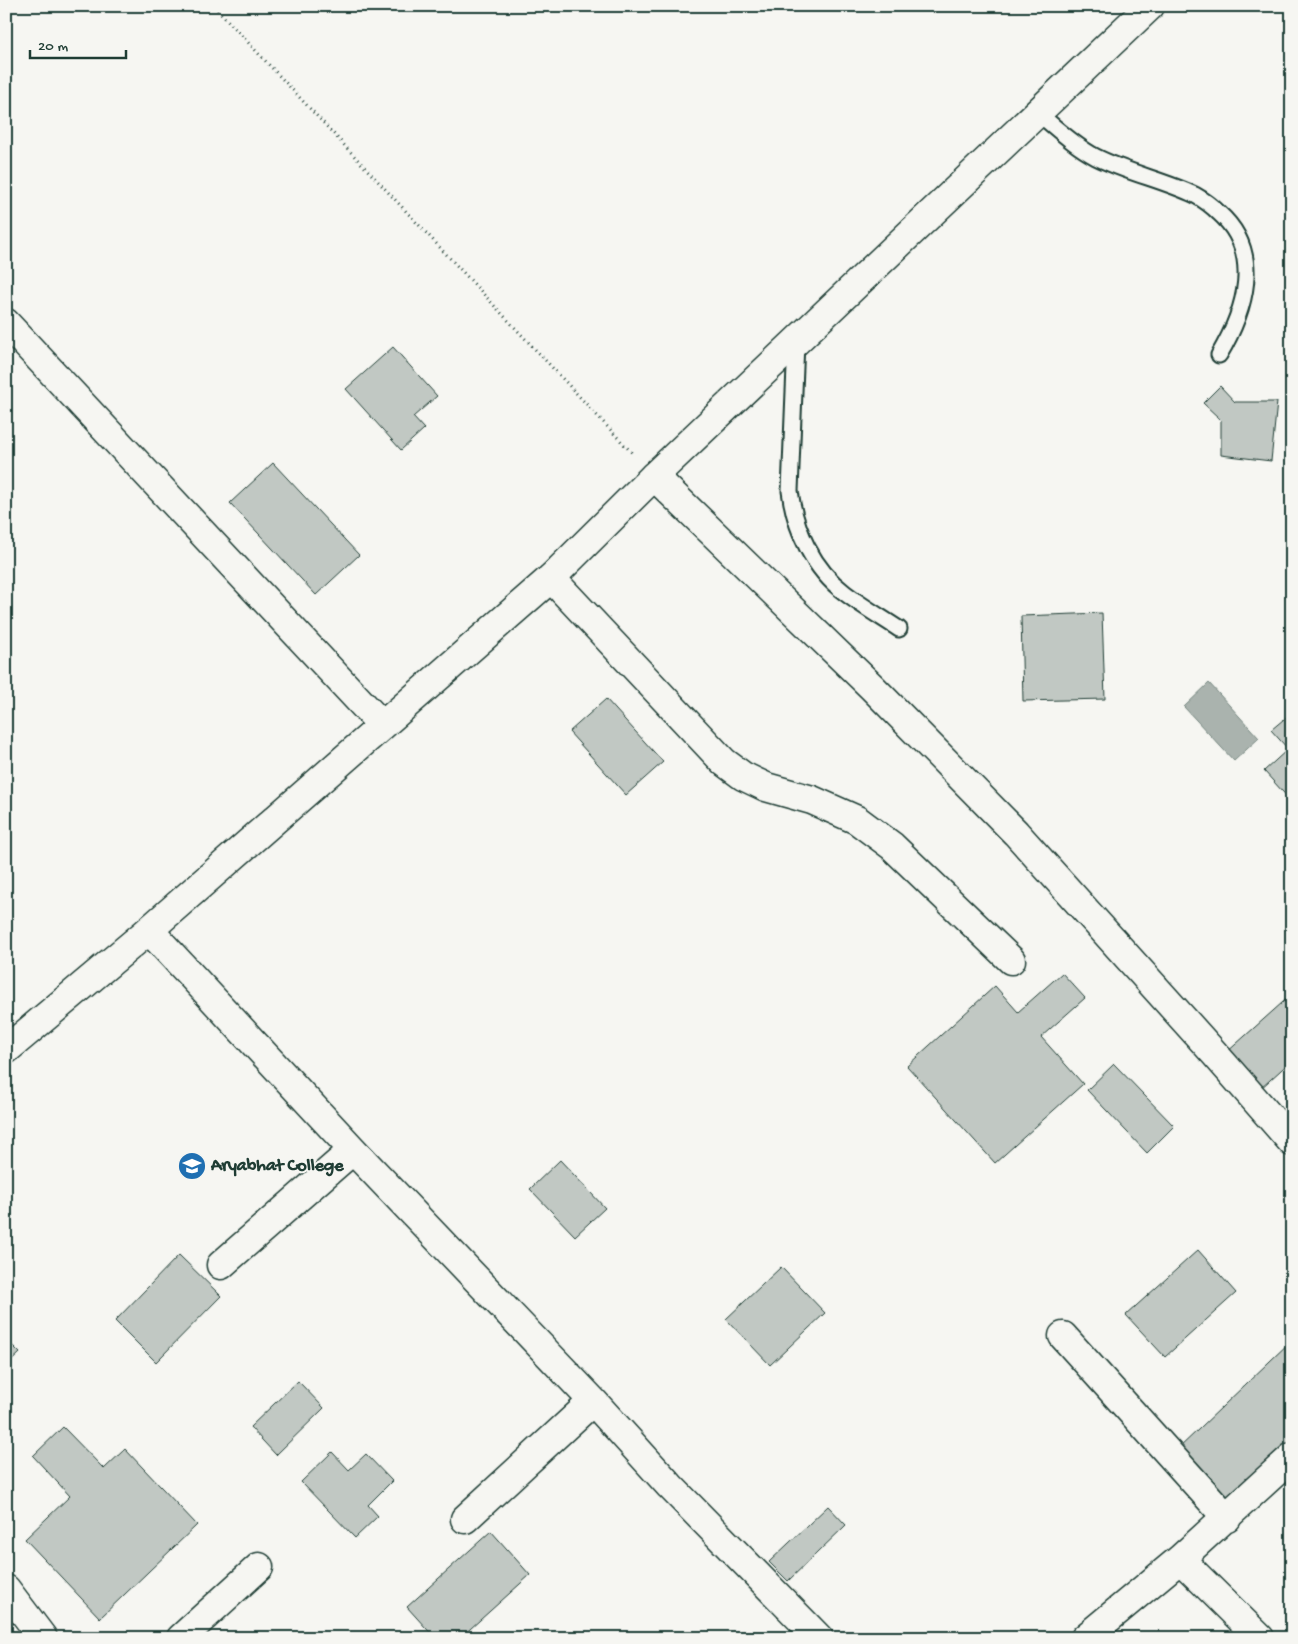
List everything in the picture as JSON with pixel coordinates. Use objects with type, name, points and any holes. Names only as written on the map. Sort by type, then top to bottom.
[{"type":"street","points":[[6,1050],[149,930],[551,578],[654,476],[1150,6]]},
{"type":"street","points":[[6,323],[382,725]]},
{"type":"street","points":[[654,476],[872,687],[1016,833],[1292,1142]]},
{"type":"street","points":[[551,578],[724,762],[743,776],[766,787],[812,800],[857,820],[892,846],[1011,960]]},
{"type":"street","points":[[149,930],[353,1150],[593,1401],[670,1486],[819,1638]]},
{"type":"street","points":[[221,1265],[353,1150]]},
{"type":"street","points":[[1063,1336],[1227,1518]]},
{"type":"street","points":[[464,1519],[593,1401]]},
{"type":"street","points":[[1085,1638],[1227,1518],[1292,1456]]},
{"type":"street","points":[[1180,1559],[1260,1638]]},
{"type":"street","points":[[181,1638],[259,1567]]},
{"type":"street","points":[[6,1589],[43,1638]]},
{"type":"lane","points":[[1038,113],[1068,138],[1094,156],[1128,171],[1194,195],[1208,203],[1228,221],[1237,233],[1245,253],[1246,273],[1244,292],[1232,332],[1218,355]]},
{"type":"lane","points":[[796,342],[790,491],[800,534],[828,578],[844,592],[898,629]]},
{"type":"path","points":[[214,6],[654,476]]},
{"type":"shaded area","points":[[1209,683],[1259,738],[1234,761],[1184,707]]},
{"type":"building","points":[[393,347],[437,396],[413,417],[424,429],[401,450],[346,389]]},
{"type":"building","points":[[1220,386],[1235,402],[1277,402],[1271,461],[1221,455],[1221,420],[1203,403]]},
{"type":"building","points":[[273,463],[359,555],[316,595],[230,503]]},
{"type":"building","points":[[1102,613],[1105,699],[1023,701],[1021,616]]},
{"type":"building","points":[[606,699],[663,762],[626,795],[569,732]]},
{"type":"building","points":[[1290,714],[1292,716],[1292,802],[1264,771],[1288,749],[1271,730]]},
{"type":"building","points":[[1062,973],[1085,998],[1041,1037],[1083,1084],[995,1163],[907,1066],[995,986],[1018,1012]]},
{"type":"building","points":[[1292,994],[1292,1060],[1259,1090],[1226,1053]]},
{"type":"building","points":[[1114,1064],[1174,1126],[1147,1153],[1087,1090]]},
{"type":"building","points":[[560,1160],[605,1208],[575,1236],[530,1189]]},
{"type":"building","points":[[1198,1250],[1236,1293],[1165,1357],[1126,1315]]},
{"type":"building","points":[[179,1255],[221,1296],[156,1362],[115,1321]]},
{"type":"building","points":[[781,1267],[825,1313],[770,1365],[726,1319]]},
{"type":"building","points":[[6,1339],[20,1353],[6,1366]]},
{"type":"building","points":[[1292,1340],[1292,1445],[1230,1505],[1177,1450]]},
{"type":"building","points":[[298,1381],[324,1408],[276,1455],[250,1427]]},
{"type":"building","points":[[63,1427],[104,1469],[125,1449],[197,1525],[100,1618],[25,1539],[70,1496],[33,1456]]},
{"type":"building","points":[[332,1452],[349,1470],[366,1454],[392,1481],[368,1505],[378,1516],[355,1538],[301,1482]]},
{"type":"building","points":[[828,1506],[846,1525],[788,1581],[769,1562]]},
{"type":"building","points":[[491,1531],[530,1575],[460,1638],[435,1638],[407,1607]]},
{"type":"place","name":"Aryabhat College","points":[[192,1166]]}]
